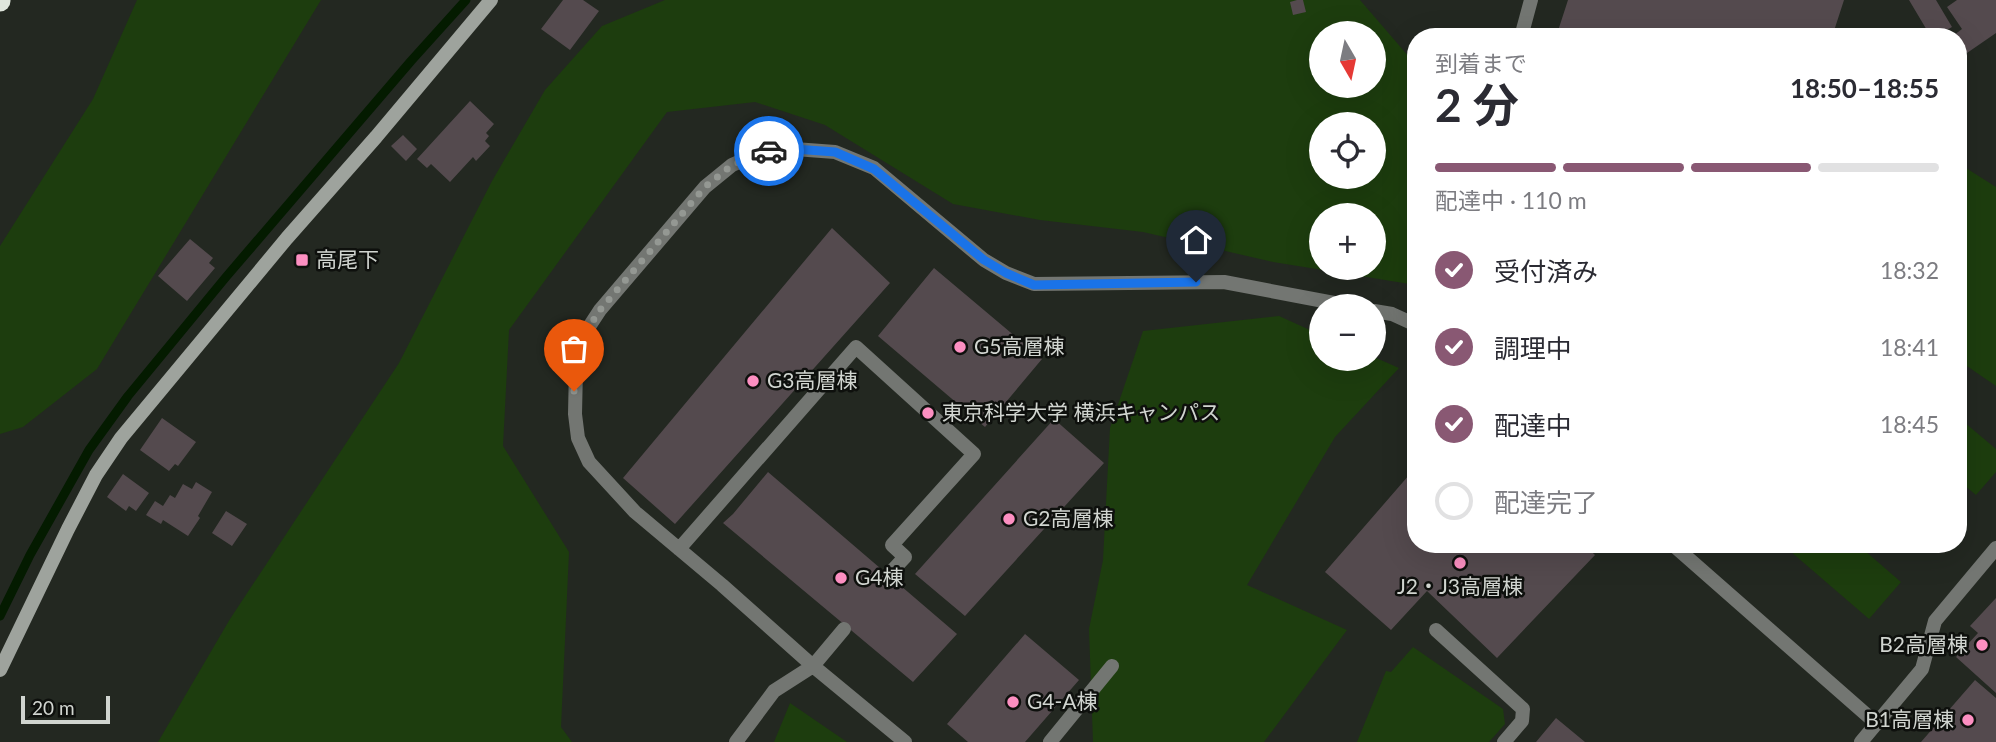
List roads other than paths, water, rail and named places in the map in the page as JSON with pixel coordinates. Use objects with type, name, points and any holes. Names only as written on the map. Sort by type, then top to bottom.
[{"type":"street","points":[[0,670],[96,475],[121,438],[287,238],[491,0]]},
{"type":"lane","points":[[1523,28],[1531,0]]},
{"type":"lane","points":[[905,742],[635,512],[589,462],[578,438],[575,414],[576,368],[583,336],[600,310],[705,187],[732,165],[781,148],[835,152],[874,169],[984,260],[1034,285],[1224,282],[1309,298]]},
{"type":"lane","points":[[1386,313],[1407,321]]},
{"type":"lane","points":[[679,549],[856,347],[974,454],[892,545],[905,557],[891,572]]},
{"type":"lane","points":[[1861,742],[1922,669],[1935,621],[1996,548]]},
{"type":"lane","points":[[1682,553],[1877,724]]},
{"type":"lane","points":[[736,742],[774,691],[813,666],[844,629]]},
{"type":"lane","points":[[1436,630],[1523,709],[1522,721],[1504,742]]},
{"type":"lane","points":[[1050,742],[1112,666]]},
{"type":"waterway","points":[[0,616],[30,555],[89,450],[128,396],[226,277],[466,0]]},
{"type":"place","name":"高尾下","points":[[302,260]]},
{"type":"place","name":"G5高層棟","points":[[960,347]]},
{"type":"place","name":"G3高層棟","points":[[753,381]]},
{"type":"place","name":"東京科学大学 横浜キャンパス","points":[[928,413]]},
{"type":"place","name":"G2高層棟","points":[[1009,519]]},
{"type":"place","name":"J2・J3高層棟","points":[[1460,563]]},
{"type":"place","name":"G4棟","points":[[841,578]]},
{"type":"place","name":"B2高層棟","points":[[1982,645]]},
{"type":"place","name":"G4-A棟","points":[[1013,702]]},
{"type":"place","name":"B1高層棟","points":[[1968,720]]}]
